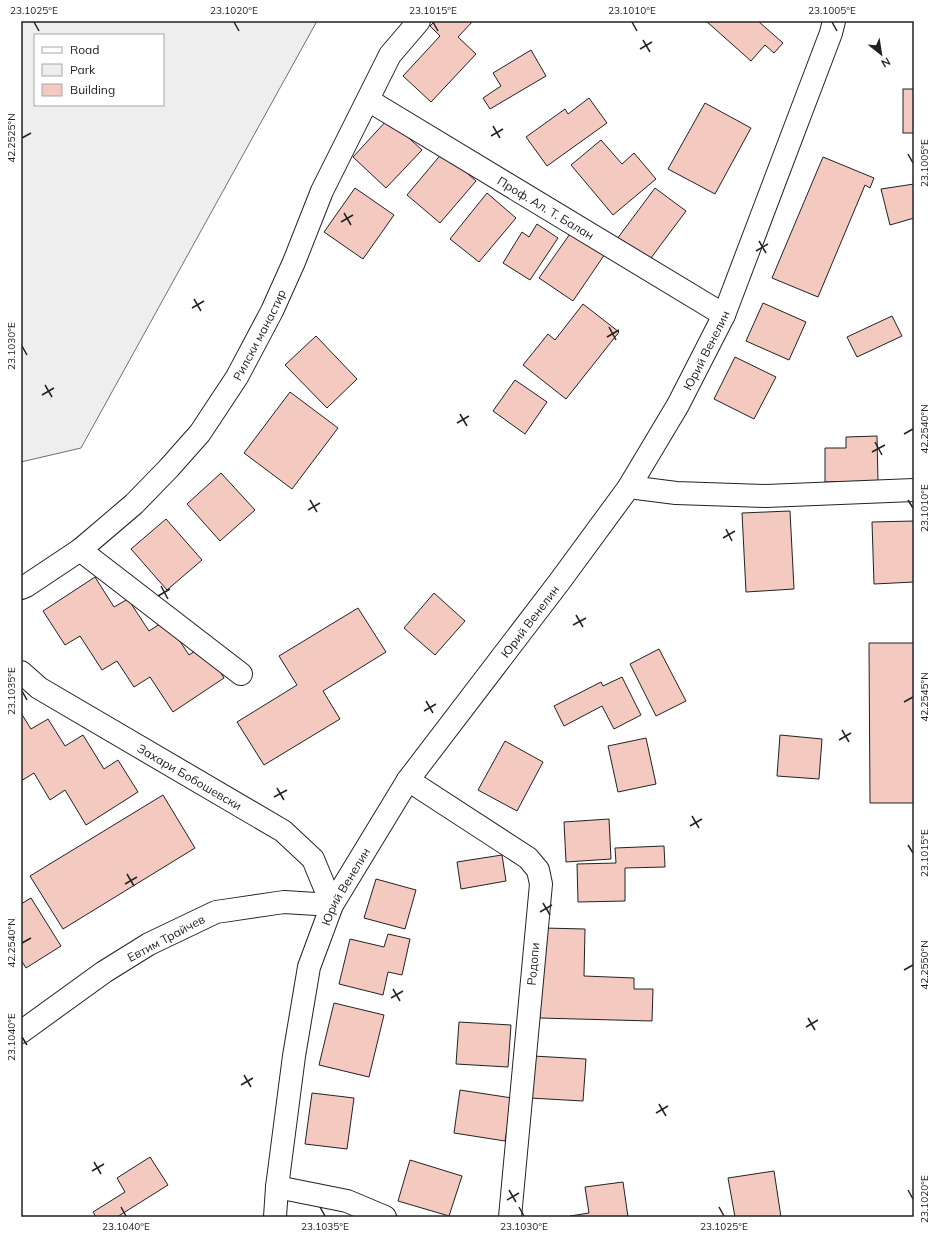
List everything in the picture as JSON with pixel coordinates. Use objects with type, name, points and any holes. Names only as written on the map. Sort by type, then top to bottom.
[{"type":"street","name":"Рилски манастир","points":[[21,588],[80,550],[134,504],[170,468],[200,433],[237,377],[272,311],[294,262],[322,191],[390,55],[419,21]]},
{"type":"street","name":"Юрий Венелин","points":[[275,1217],[277,1186],[294,1056],[309,967],[332,905],[408,780],[560,581],[629,487],[678,405],[724,315],[835,25]]},
{"type":"street","name":"Проф. Ал. Т. Балан","points":[[368,100],[724,315]]},
{"type":"street","points":[[629,487],[676,493],[766,496],[914,490]]},
{"type":"street","points":[[80,550],[241,674]]},
{"type":"street","name":"Захари Бобошевски","points":[[21,672],[39,688],[283,831],[313,859],[332,905]]},
{"type":"street","name":"Родопи","points":[[408,780],[528,858],[538,870],[541,884],[510,1217]]},
{"type":"street","name":"Евтим Трайчев","points":[[21,1032],[104,972],[149,944],[216,912],[284,902],[332,905]]},
{"type":"street","points":[[277,1186],[347,1201],[385,1217]]},
{"type":"green space","points":[[21,21],[317,21],[81,448],[21,462]]},
{"type":"building","points":[[435,21],[473,21],[458,37],[476,54],[431,102],[403,76],[440,36],[430,26]]},
{"type":"building","points":[[706,21],[758,21],[783,43],[774,53],[765,45],[751,61]]},
{"type":"building","points":[[531,50],[546,76],[490,109],[483,98],[501,86],[493,73]]},
{"type":"building","points":[[903,89],[914,89],[914,133],[903,133]]},
{"type":"building","points":[[589,98],[607,123],[547,166],[526,137],[565,109],[568,114]]},
{"type":"building","points":[[705,103],[751,128],[715,194],[668,169]]},
{"type":"building","points":[[388,119],[422,150],[386,188],[353,157]]},
{"type":"building","points":[[601,140],[622,164],[634,153],[656,179],[613,215],[571,165]]},
{"type":"building","points":[[443,152],[476,181],[440,223],[407,195]]},
{"type":"building","points":[[823,157],[874,178],[870,188],[865,185],[818,297],[772,278]]},
{"type":"building","points":[[914,184],[914,218],[890,225],[881,189]]},
{"type":"building","points":[[355,188],[394,215],[363,259],[324,232]]},
{"type":"building","points":[[655,188],[686,211],[648,262],[617,239]]},
{"type":"building","points":[[487,193],[516,218],[479,262],[450,239]]},
{"type":"building","points":[[537,224],[558,238],[530,280],[503,263],[522,232],[529,237]]},
{"type":"building","points":[[572,231],[605,254],[573,301],[539,278]]},
{"type":"building","points":[[763,303],[806,322],[789,360],[746,341]]},
{"type":"building","points":[[583,304],[619,332],[566,399],[523,365],[548,334],[555,340]]},
{"type":"building","points":[[892,316],[902,336],[857,357],[847,337]]},
{"type":"building","points":[[316,336],[357,379],[327,408],[285,365]]},
{"type":"building","points":[[735,357],[776,377],[754,419],[714,399]]},
{"type":"building","points":[[515,380],[547,402],[525,434],[493,411]]},
{"type":"building","points":[[290,392],[338,428],[292,489],[244,453]]},
{"type":"building","points":[[877,436],[878,481],[825,482],[825,448],[846,448],[846,437]]},
{"type":"building","points":[[221,473],[255,510],[220,541],[187,504]]},
{"type":"building","points":[[790,511],[794,589],[746,592],[742,513]]},
{"type":"building","points":[[166,519],[202,560],[167,590],[131,549]]},
{"type":"building","points":[[914,521],[914,582],[874,584],[872,522]]},
{"type":"building","points":[[95,577],[114,607],[128,599],[149,631],[166,620],[189,655],[204,645],[224,678],[173,712],[150,677],[134,687],[117,661],[102,670],[80,636],[65,645],[43,611]]},
{"type":"building","points":[[434,593],[465,621],[435,655],[404,628]]},
{"type":"building","points":[[358,608],[386,652],[323,691],[340,719],[264,765],[237,722],[297,685],[279,656]]},
{"type":"building","points":[[869,643],[914,643],[914,803],[870,803]]},
{"type":"building","points":[[659,649],[686,701],[656,716],[630,664]]},
{"type":"building","points":[[622,677],[641,715],[614,729],[602,706],[564,726],[554,706],[601,682],[603,686]]},
{"type":"building","points":[[21,713],[31,729],[48,719],[65,746],[83,735],[104,769],[118,760],[138,792],[86,825],[65,790],[50,800],[34,773],[21,781]]},
{"type":"building","points":[[780,735],[822,739],[819,779],[777,776]]},
{"type":"building","points":[[646,738],[656,784],[618,792],[608,746]]},
{"type":"building","points":[[505,741],[543,762],[517,811],[478,790]]},
{"type":"building","points":[[163,795],[195,848],[63,929],[30,876]]},
{"type":"building","points":[[609,819],[611,859],[566,862],[564,822]]},
{"type":"building","points":[[664,846],[665,867],[625,868],[625,901],[578,902],[577,864],[616,863],[615,848]]},
{"type":"building","points":[[502,855],[506,881],[461,889],[457,862]]},
{"type":"building","points":[[376,879],[416,890],[405,929],[364,918]]},
{"type":"building","points":[[31,898],[61,946],[26,968],[21,960],[21,904]]},
{"type":"building","points":[[543,928],[585,929],[584,976],[634,978],[634,989],[653,989],[652,1021],[540,1018]]},
{"type":"building","points":[[388,934],[410,939],[402,975],[388,972],[383,995],[339,984],[350,939],[384,947]]},
{"type":"building","points":[[334,1003],[384,1015],[369,1077],[319,1065]]},
{"type":"building","points":[[459,1022],[511,1025],[508,1067],[456,1064]]},
{"type":"building","points":[[533,1056],[586,1059],[583,1101],[530,1098]]},
{"type":"building","points":[[460,1090],[512,1098],[505,1141],[454,1133]]},
{"type":"building","points":[[312,1093],[354,1098],[347,1149],[305,1144]]},
{"type":"building","points":[[150,1157],[168,1185],[117,1217],[96,1217],[93,1212],[125,1192],[117,1178]]},
{"type":"building","points":[[410,1160],[462,1176],[449,1216],[398,1201]]},
{"type":"building","points":[[774,1171],[781,1217],[735,1217],[728,1178]]},
{"type":"building","points":[[623,1182],[628,1217],[570,1217],[589,1213],[585,1187]]}]
